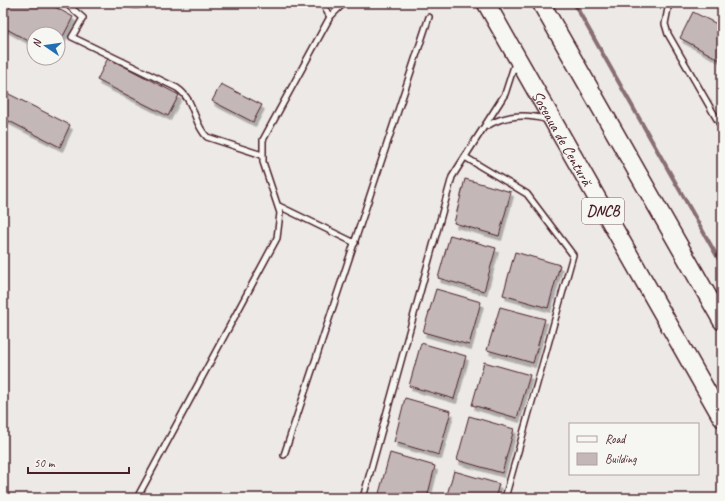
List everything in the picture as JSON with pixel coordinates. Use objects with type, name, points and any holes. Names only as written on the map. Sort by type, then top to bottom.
[{"type":"main road","name":"Șoseaua de Centură","points":[[486,3],[722,418]]},
{"type":"main road","points":[[541,3],[722,321]]},
{"type":"lane","points":[[69,3],[68,5],[83,18],[72,37],[177,88],[186,94],[201,131],[207,137],[262,155]]},
{"type":"lane","points":[[123,3],[136,5],[149,3]]},
{"type":"lane","points":[[322,3],[330,17]]},
{"type":"lane","points":[[137,498],[277,238],[280,221],[278,206],[262,155],[263,140],[330,17],[344,3]]},
{"type":"lane","points":[[669,3],[666,24],[668,34],[722,128]]},
{"type":"lane","points":[[284,455],[429,17]]},
{"type":"lane","points":[[363,498],[452,177],[486,126],[509,85],[516,56]]},
{"type":"lane","points":[[486,126],[496,120],[520,116],[552,121]]},
{"type":"lane","points":[[465,156],[527,194],[573,255],[505,498]]},
{"type":"lane","points":[[278,206],[354,243]]},
{"type":"building","points":[[3,3],[48,3],[73,17],[66,31],[66,26],[26,26],[26,40],[3,27]]},
{"type":"building","points":[[693,12],[719,25],[722,19],[722,61],[680,38]]},
{"type":"building","points":[[108,58],[179,95],[168,116],[97,80]]},
{"type":"building","points":[[221,84],[262,105],[253,122],[212,101]]},
{"type":"building","points":[[3,91],[70,125],[60,147],[3,118]]},
{"type":"building","points":[[465,179],[511,192],[499,236],[454,223]]},
{"type":"building","points":[[450,235],[496,248],[484,291],[438,278]]},
{"type":"building","points":[[515,252],[560,265],[548,308],[503,295]]},
{"type":"building","points":[[436,289],[481,302],[469,345],[423,332]]},
{"type":"building","points":[[500,307],[545,319],[533,363],[487,350]]},
{"type":"building","points":[[421,343],[466,356],[454,399],[409,386]]},
{"type":"building","points":[[484,362],[530,375],[517,418],[472,405]]},
{"type":"building","points":[[405,398],[451,411],[439,455],[394,442]]},
{"type":"building","points":[[469,416],[514,429],[502,473],[457,460]]},
{"type":"building","points":[[390,453],[435,466],[427,498],[378,497]]},
{"type":"building","points":[[454,471],[499,484],[495,498],[446,498]]},
{"type":"waterway","points":[[574,3],[722,265]]}]
